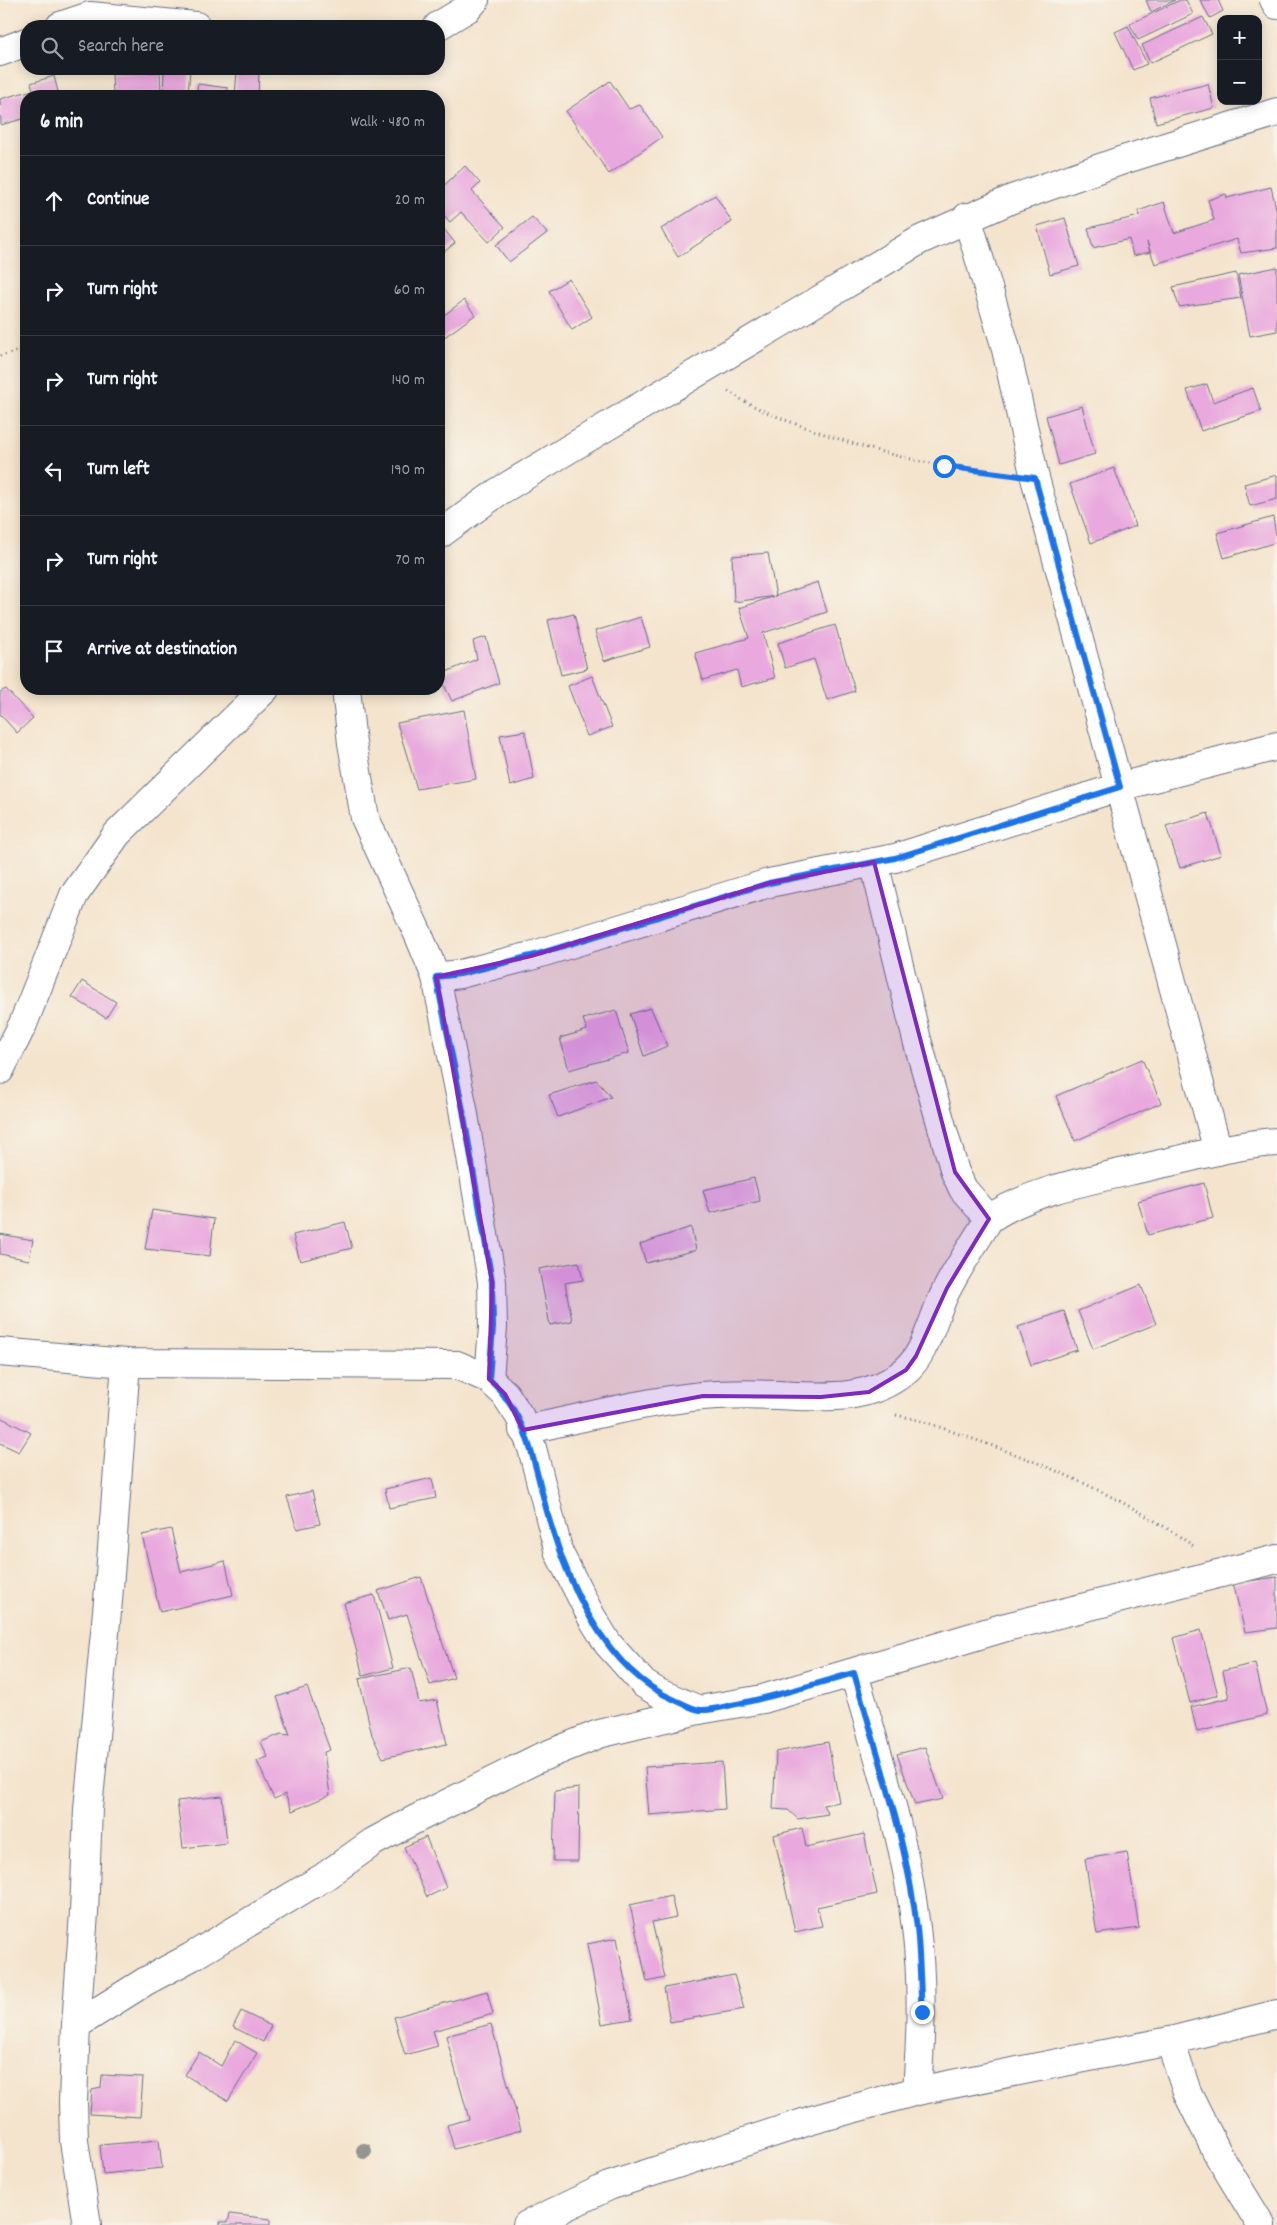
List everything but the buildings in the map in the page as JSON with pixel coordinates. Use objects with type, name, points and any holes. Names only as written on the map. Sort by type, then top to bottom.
[{"type":"street","points":[[445,22],[468,8],[475,0]]},
{"type":"street","points":[[1274,0],[1277,5]]},
{"type":"street","points":[[69,20],[88,8],[160,20]]},
{"type":"street","points":[[0,52],[20,44]]},
{"type":"street","points":[[445,531],[498,492],[699,371],[874,266],[967,217],[1067,179],[1277,112]]},
{"type":"street","points":[[967,217],[1005,345],[1035,478],[1218,1151]]},
{"type":"street","points":[[0,1070],[23,1024],[74,895],[96,861],[117,834],[259,695]]},
{"type":"street","points":[[347,695],[353,751],[365,818],[436,977],[464,1119],[492,1282],[493,1327],[489,1379]]},
{"type":"street","points":[[436,977],[460,974],[531,956],[769,883],[895,858],[992,829],[1120,787],[1277,746]]},
{"type":"street","points":[[874,862],[917,1040],[955,1172],[963,1189],[989,1219]]},
{"type":"street","points":[[524,1430],[651,1403],[703,1396],[835,1396],[869,1392],[886,1384],[906,1370],[916,1356],[947,1288],[989,1219],[1015,1204],[1044,1193],[1218,1151],[1277,1142]]},
{"type":"street","points":[[0,1352],[126,1363],[457,1365],[489,1379],[504,1394],[520,1417],[532,1448],[559,1553],[583,1601],[608,1644],[644,1684],[699,1710]]},
{"type":"street","points":[[87,2225],[74,2140],[73,2102],[76,2025],[84,1913],[88,1809],[108,1601],[126,1363]]},
{"type":"street","points":[[76,2025],[146,1981],[191,1957],[324,1877],[374,1842],[537,1759],[599,1734],[699,1710],[763,1699],[1006,1627],[1277,1559]]},
{"type":"street","points":[[854,1673],[890,1796],[910,1886],[916,1928],[922,2012],[918,2091]]},
{"type":"street","points":[[527,2225],[609,2186],[812,2120],[918,2091],[1170,2041],[1277,2014]]},
{"type":"street","points":[[1170,2041],[1186,2092],[1219,2156],[1262,2225]]},
{"type":"path","points":[[0,356],[20,351]]},
{"type":"path","points":[[699,371],[748,404],[838,439],[920,463],[1035,478]]},
{"type":"path","points":[[894,1415],[944,1428],[1032,1459],[1099,1489],[1159,1521],[1229,1570]]},
{"type":"highlighted area","points":[[874,862],[955,1172],[989,1219],[947,1288],[916,1356],[906,1370],[869,1392],[821,1397],[703,1396],[523,1430],[505,1394],[489,1379],[492,1282],[436,977],[531,956],[769,883]]},
{"type":"route","points":[[922,2012],[916,1928],[910,1886],[890,1796],[854,1673],[763,1699],[699,1710],[658,1692],[644,1684],[632,1672],[608,1644],[591,1616],[559,1553],[532,1448],[520,1417],[504,1394],[489,1379],[493,1327],[492,1282],[483,1219],[463,1110],[436,977],[460,974],[531,956],[769,883],[895,858],[992,829],[1120,787],[1035,478],[944,466]]}]
